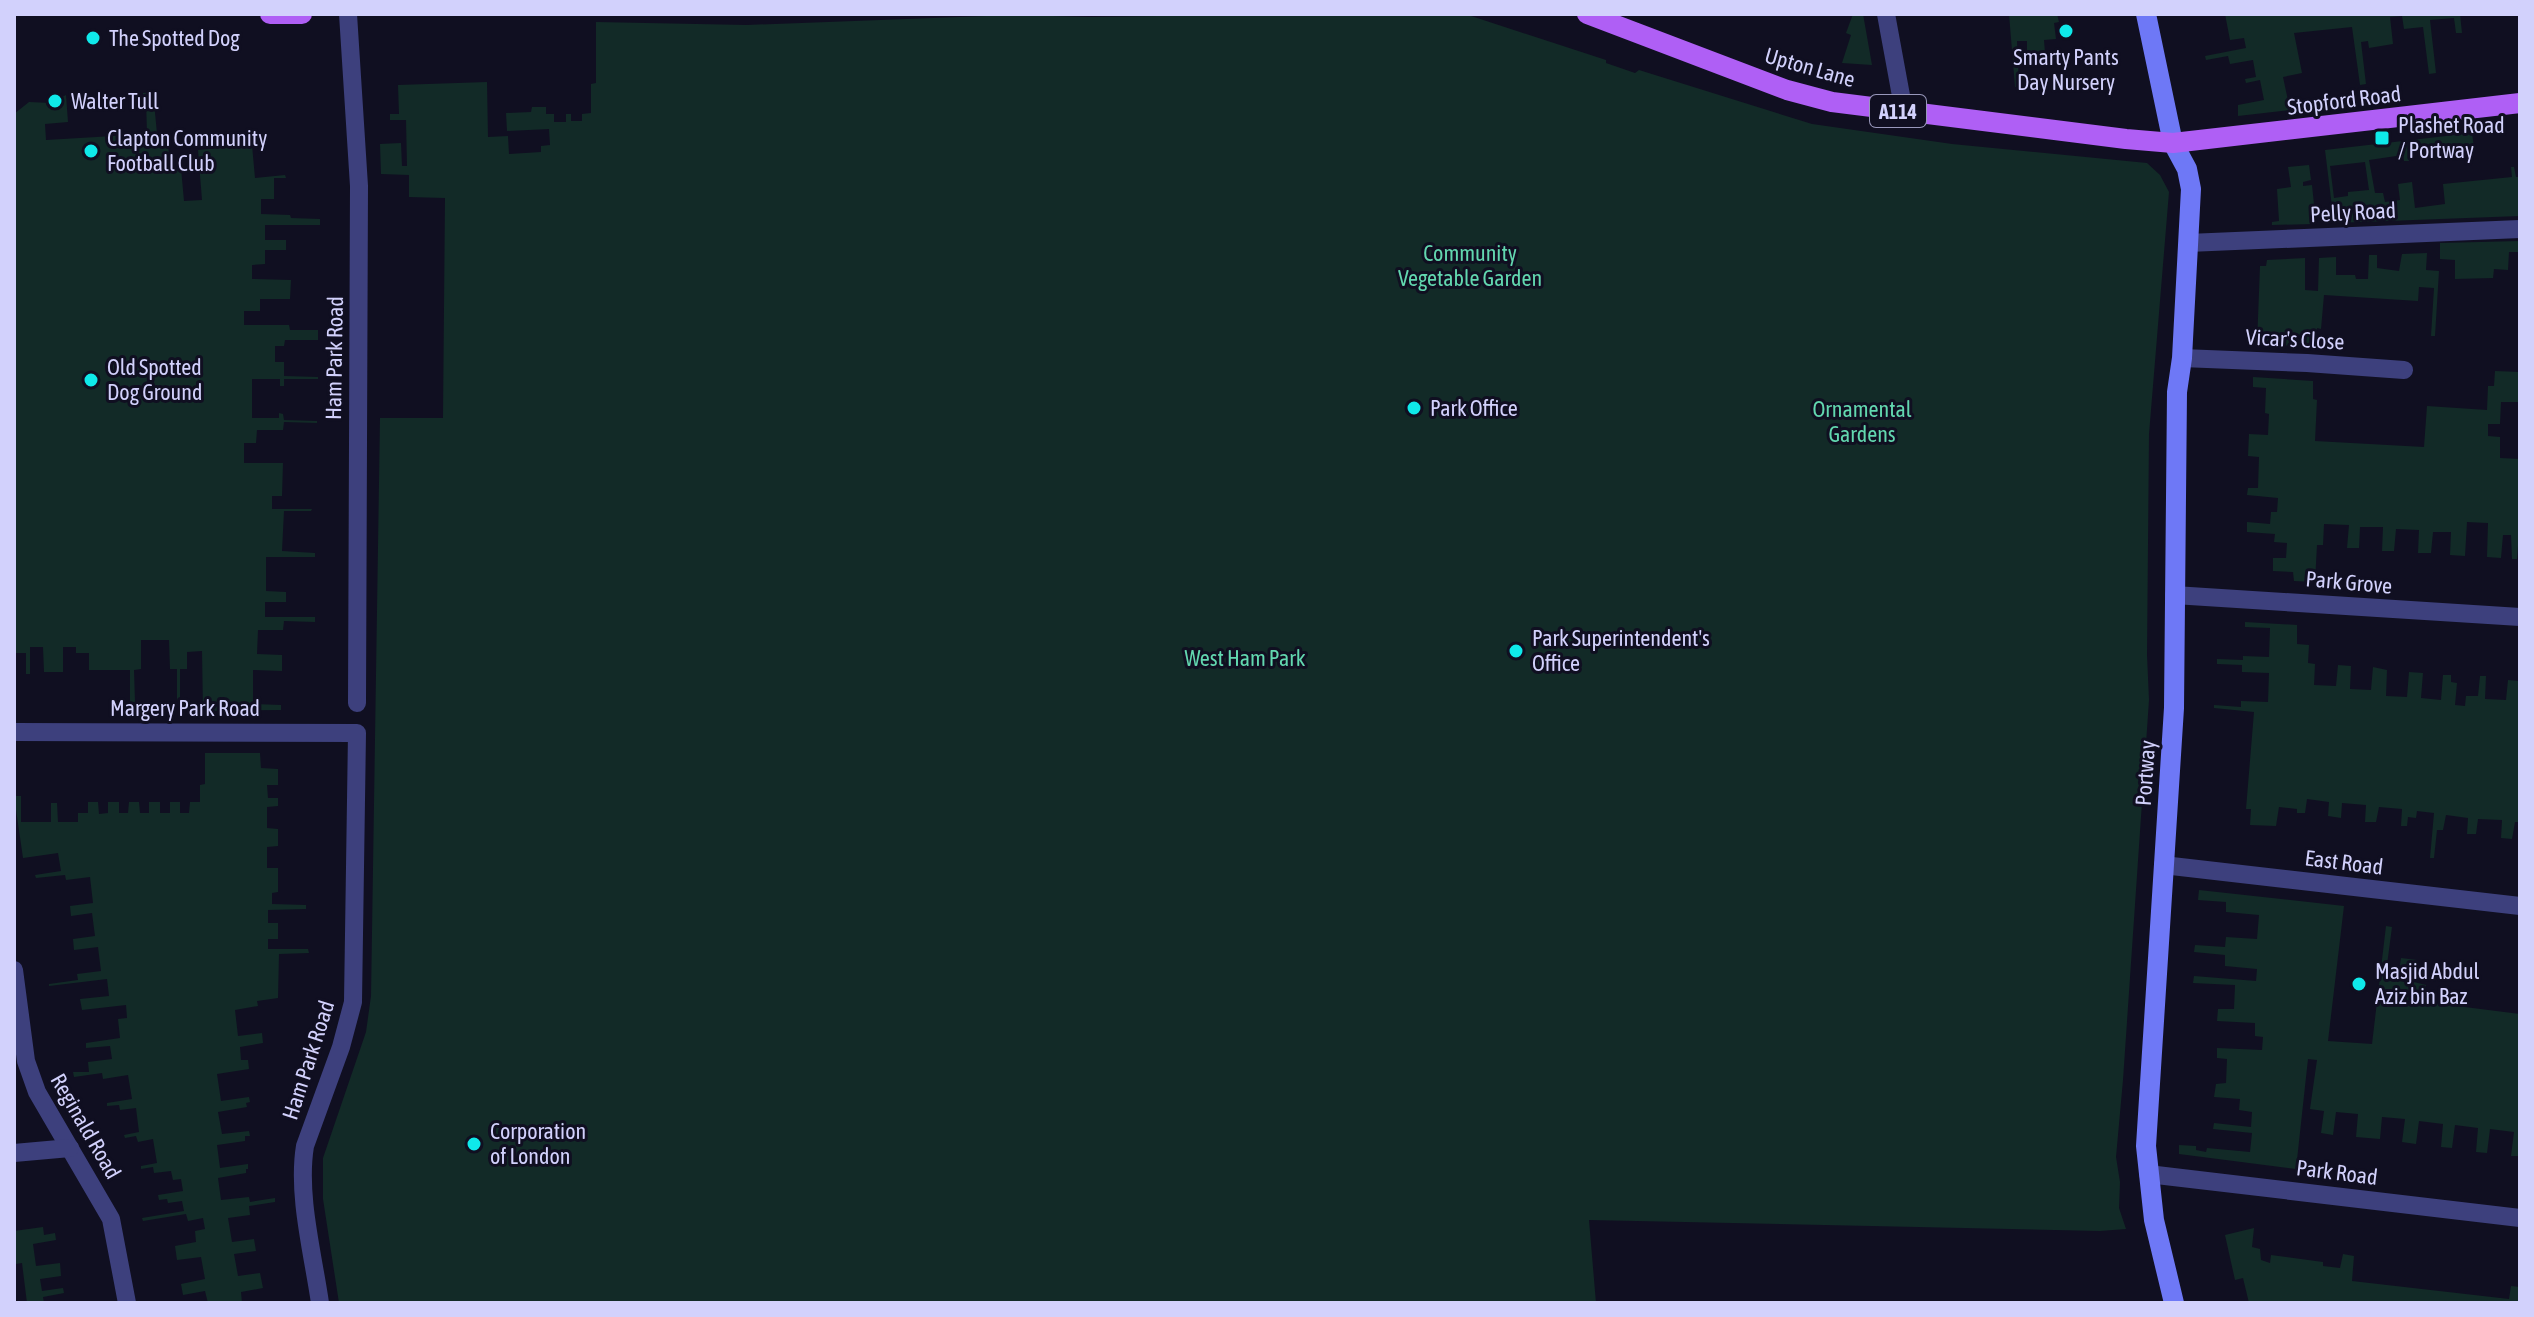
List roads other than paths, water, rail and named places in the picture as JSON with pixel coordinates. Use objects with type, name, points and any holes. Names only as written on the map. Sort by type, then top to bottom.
[{"type":"main road","points":[[270,14],[302,14]]},
{"type":"main road","name":"Portway","points":[[2146,14],[2173,143],[2187,169],[2191,189],[2182,358],[2177,392],[2174,708],[2146,1146],[2154,1220],[2174,1303]]},
{"type":"main road","name":"Upton Lane","points":[[1598,16],[1787,90],[1832,102],[2173,143]]},
{"type":"main road","name":"Stopford Road","points":[[2173,143],[2520,103]]},
{"type":"street","name":"Ham Park Road","points":[[348,14],[359,186],[357,703]]},
{"type":"street","points":[[1886,14],[1904,112]]},
{"type":"street","name":"Pelly Road","points":[[2188,243],[2520,229]]},
{"type":"street","name":"Vicar's Close","points":[[2182,358],[2404,370]]},
{"type":"street","name":"Park Grove","points":[[2174,595],[2520,617]]},
{"type":"street","name":"Margery Park Road","points":[[14,732],[357,733]]},
{"type":"street","name":"Ham Park Road","points":[[320,1303],[303,1184],[303,1161],[305,1146],[341,1047],[353,1002],[357,733]]},
{"type":"street","name":"East Road","points":[[2163,865],[2520,906]]},
{"type":"street","name":"Reginald Road","points":[[14,970],[29,1074],[111,1219],[127,1303]]},
{"type":"street","points":[[14,1153],[70,1148]]},
{"type":"street","name":"Park Road","points":[[2148,1174],[2520,1218]]},
{"type":"place","name":"Smarty Pants Day Nursery","points":[[2066,31]]},
{"type":"place","name":"The Spotted Dog","points":[[93,38]]},
{"type":"place","name":"Walter Tull","points":[[55,101]]},
{"type":"place","name":"Plashet Road / Portway","points":[[2382,138]]},
{"type":"place","name":"Clapton Community Football Club","points":[[91,151]]},
{"type":"place","name":"Old Spotted Dog Ground","points":[[91,380]]},
{"type":"place","name":"Park Office","points":[[1414,408]]},
{"type":"place","name":"Park Superintendent's Office","points":[[1516,651]]},
{"type":"place","name":"Masjid Abdul Aziz bin Baz","points":[[2359,984]]},
{"type":"place","name":"Corporation of London","points":[[474,1144]]},
{"type":"park label","name":"Community Vegetable Garden","points":[[1470,266]]},
{"type":"park label","name":"Ornamental Gardens","points":[[1862,422]]},
{"type":"park label","name":"West Ham Park","points":[[1245,658]]}]
